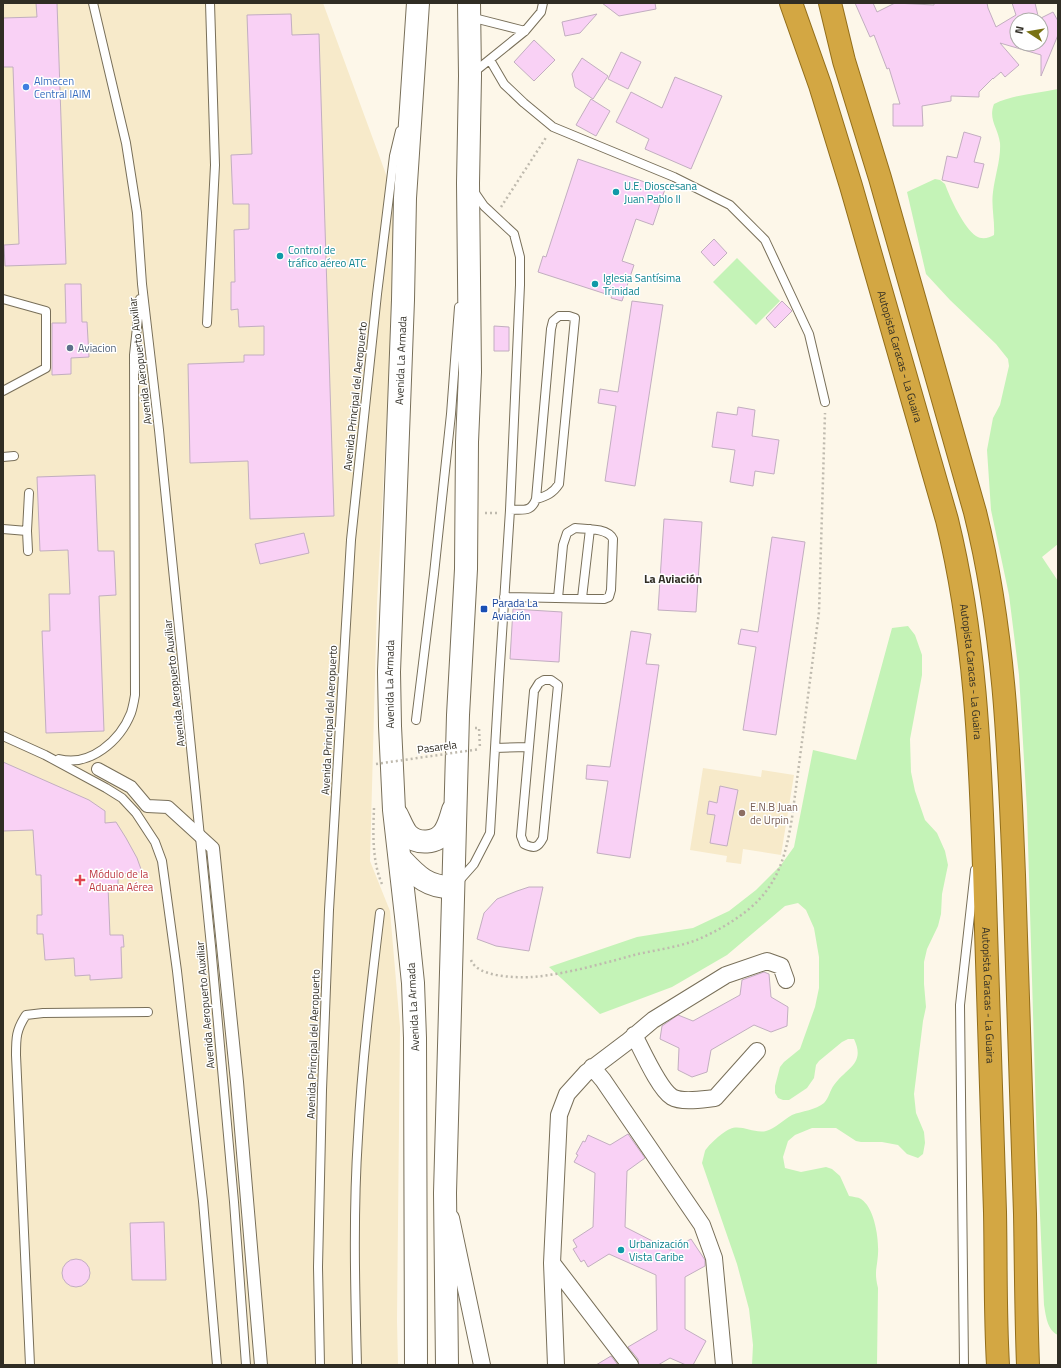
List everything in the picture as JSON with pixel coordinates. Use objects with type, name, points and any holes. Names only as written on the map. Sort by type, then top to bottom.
[{"type":"highway","name":"Autopista Caracas - La Guaira","points":[[791,3],[820,85],[851,186],[947,520],[955,555],[972,662],[982,806],[991,1037],[998,1365]]},
{"type":"highway","points":[[830,3],[844,61],[880,178],[976,512],[984,548],[998,630],[1010,769],[1020,1036],[1028,1365]]},
{"type":"main road","name":"Avenida La Armada","points":[[416,1365],[415,1038],[412,976],[394,810],[389,672],[403,300],[405,198],[418,3]]},
{"type":"main road","points":[[447,1365],[445,1193],[458,716],[466,569],[467,442],[470,372],[468,183],[470,10]]},
{"type":"main road","points":[[394,810],[407,833],[414,839],[430,841],[438,838],[445,831],[456,802]]},
{"type":"main road","points":[[400,858],[412,871],[431,884],[441,888],[453,887]]},
{"type":"street","points":[[98,769],[131,787],[147,806],[168,807],[213,848],[237,1082],[261,1365]]},
{"type":"street","points":[[556,1365],[552,1262],[559,1115],[567,1094],[592,1067],[653,1020],[726,974],[767,961],[781,966],[786,980]]},
{"type":"street","points":[[634,1035],[662,1087],[672,1097],[684,1100],[715,1098],[757,1050]]},
{"type":"street","points":[[592,1067],[603,1080],[702,1225],[714,1258],[724,1365]]},
{"type":"street","points":[[445,1193],[458,1247],[482,1365]]},
{"type":"street","points":[[552,1262],[630,1365]]},
{"type":"lane","name":"Avenida Aeropuerto Auxiliar","points":[[93,3],[126,142],[137,213],[142,284],[159,430],[200,836],[234,1202],[246,1365]]},
{"type":"lane","points":[[208,323],[215,164],[210,3]]},
{"type":"lane","points":[[470,76],[525,31],[541,12],[542,3]]},
{"type":"lane","points":[[470,10],[525,31]]},
{"type":"lane","points":[[490,60],[504,84],[552,127],[674,177],[730,206],[765,240],[809,334],[825,402]]},
{"type":"lane","name":"Avenida Principal del Aeropuerto","points":[[320,1365],[318,1267],[322,1090],[330,902],[350,540],[394,156],[412,80]]},
{"type":"lane","points":[[453,887],[474,864],[490,833],[510,510],[520,257],[514,234],[484,206],[468,183]]},
{"type":"lane","points":[[461,286],[468,183]]},
{"type":"lane","points":[[45,755],[68,761],[80,760],[102,750],[112,742],[123,728],[131,712],[135,695],[134,356],[142,284]]},
{"type":"lane","points":[[3,299],[46,312],[46,368],[3,391]]},
{"type":"lane","points":[[416,720],[451,414],[460,302]]},
{"type":"lane","points":[[510,510],[530,509],[534,506],[536,499],[551,329],[553,321],[559,316],[569,316],[575,318],[559,484],[548,496],[536,499]]},
{"type":"lane","points":[[3,457],[14,456]]},
{"type":"lane","points":[[28,494],[28,551]]},
{"type":"lane","points":[[504,597],[604,599],[609,597],[611,590],[613,540],[611,535],[590,529],[575,528],[567,533],[563,545],[558,598]]},
{"type":"lane","points":[[3,529],[27,531]]},
{"type":"lane","points":[[582,598],[590,529]]},
{"type":"lane","points":[[544,680],[552,680],[558,685],[543,838],[540,844],[536,847],[530,847],[524,844],[520,836],[528,747],[534,691],[539,683],[544,680]]},
{"type":"lane","name":"Avenida Aeropuerto Auxiliar","points":[[3,736],[45,755],[122,798],[136,812],[155,842],[162,861],[177,970],[202,1193],[217,1365]]},
{"type":"lane","points":[[495,748],[528,747]]},
{"type":"lane","points":[[964,1365],[960,1005],[982,806]]},
{"type":"lane","points":[[357,1365],[356,1232],[358,1138],[366,1032],[380,913]]},
{"type":"lane","points":[[30,1365],[16,1055],[16,1039],[19,1026],[26,1016],[43,1013],[148,1012]]},
{"type":"path","points":[[495,216],[552,127]]},
{"type":"path","points":[[470,956],[471,962],[477,968],[486,973],[531,977],[597,964],[694,941],[730,923],[750,908],[764,894],[779,871],[786,848],[792,818],[819,612],[825,402]]},
{"type":"path","name":"Pasarela","points":[[376,764],[480,749],[479,728]]},
{"type":"path","points":[[373,840],[374,804]]},
{"type":"shaded area","points":[[3,3],[323,3],[398,207],[377,603],[370,861],[390,911],[400,1027],[397,1321],[398,1365],[3,1365]]},
{"type":"shaded area","name":"E.N.B Juan de Urpin","points":[[703,768],[761,777],[762,770],[794,775],[781,855],[743,849],[741,864],[726,862],[727,856],[690,850]]},
{"type":"green space","points":[[1058,89],[1058,544],[1042,557],[1058,581],[1058,1335],[1051,1330],[1049,1326],[1044,1305],[1037,1148],[1027,810],[1019,675],[1009,595],[991,510],[987,450],[993,418],[1000,405],[1009,366],[1008,359],[996,344],[950,300],[926,274],[907,192],[935,179],[940,180],[945,184],[958,212],[971,232],[981,238],[988,238],[994,235],[993,197],[999,161],[1000,143],[992,115],[994,104],[1018,96]]},
{"type":"green space","points":[[737,258],[780,301],[756,325],[713,282]]},
{"type":"green space","points":[[908,626],[915,635],[922,655],[922,675],[910,739],[911,772],[915,791],[925,820],[937,833],[945,851],[948,865],[942,894],[941,914],[938,926],[927,949],[924,962],[926,1007],[914,1094],[916,1113],[924,1132],[925,1143],[923,1154],[918,1158],[907,1154],[898,1145],[882,1142],[856,1141],[836,1128],[812,1128],[795,1135],[788,1141],[783,1157],[785,1168],[801,1172],[826,1167],[832,1169],[840,1176],[849,1196],[861,1199],[870,1209],[877,1233],[878,1248],[876,1274],[878,1288],[877,1365],[752,1365],[753,1345],[749,1309],[737,1264],[702,1163],[707,1148],[716,1138],[727,1130],[739,1128],[761,1132],[766,1131],[792,1115],[813,1109],[824,1103],[831,1089],[856,1060],[858,1054],[854,1039],[848,1039],[842,1042],[819,1061],[816,1065],[814,1078],[807,1088],[789,1100],[778,1098],[775,1093],[775,1086],[780,1067],[800,1049],[815,1007],[819,988],[819,957],[814,928],[806,910],[798,903],[785,906],[727,955],[672,987],[600,1014],[549,967],[637,937],[693,928],[729,911],[756,890],[781,865],[794,847],[813,750],[856,760],[892,628]]},
{"type":"building","points":[[36,3],[57,3],[66,264],[5,266],[4,245],[19,244],[13,67],[3,67],[3,18],[37,17]]},
{"type":"building","points":[[602,3],[655,3],[656,9],[619,16]]},
{"type":"building","points":[[855,3],[873,3],[877,12],[895,3],[934,5],[934,3],[987,3],[996,27],[1009,19],[1009,46],[1000,43],[1019,65],[1005,77],[1001,72],[993,78],[979,92],[979,97],[951,96],[951,101],[922,106],[923,126],[893,126],[893,104],[900,104],[889,68],[887,69],[874,35],[870,37]]},
{"type":"building","points":[[1012,3],[1035,3],[1037,12],[1015,12]]},
{"type":"building","points":[[1053,12],[1058,21],[1058,35],[1041,76],[1041,55],[1031,52],[1049,52],[1049,14]]},
{"type":"building","name":"Control de tráfico aéreo ATC","points":[[291,14],[292,35],[319,34],[334,516],[250,519],[248,461],[190,463],[188,364],[244,362],[244,355],[264,355],[264,326],[239,327],[238,309],[231,310],[231,282],[235,282],[234,230],[249,229],[249,204],[233,204],[231,155],[252,154],[247,15]]},
{"type":"building","points":[[597,14],[580,33],[565,36],[562,22]]},
{"type":"building","points":[[534,40],[555,60],[534,81],[514,62]]},
{"type":"building","points":[[621,52],[641,62],[628,89],[608,79]]},
{"type":"building","points":[[582,58],[608,76],[593,99],[575,87],[572,74]]},
{"type":"building","points":[[675,77],[722,96],[691,169],[645,149],[649,139],[616,122],[631,92],[662,108]]},
{"type":"building","points":[[591,99],[610,111],[596,136],[576,125]]},
{"type":"building","points":[[964,132],[981,137],[974,162],[984,164],[978,188],[942,180],[947,156],[957,158]]},
{"type":"building","points":[[578,159],[665,189],[653,225],[636,219],[622,261],[634,265],[622,301],[611,298],[612,296],[538,272],[543,256],[546,257]]},
{"type":"building","points":[[714,239],[727,253],[714,266],[701,252]]},
{"type":"building","name":"Aviacion","points":[[65,284],[81,284],[82,322],[87,322],[89,357],[71,358],[71,374],[52,375],[52,323],[66,323]]},
{"type":"building","points":[[632,301],[663,305],[635,486],[605,481],[616,406],[598,403],[600,389],[618,392]]},
{"type":"building","points":[[782,301],[792,311],[775,328],[766,318]]},
{"type":"building","points":[[494,326],[509,327],[509,351],[494,351]]},
{"type":"building","points":[[738,407],[755,410],[752,436],[779,440],[774,474],[755,471],[753,486],[730,482],[735,450],[712,447],[717,412],[737,415]]},
{"type":"building","points":[[95,475],[98,551],[114,551],[116,595],[99,596],[104,731],[46,733],[42,631],[50,631],[49,594],[70,594],[68,550],[40,551],[37,477]]},
{"type":"building","points":[[664,519],[702,522],[696,612],[658,610]]},
{"type":"building","points":[[304,533],[309,553],[260,564],[255,544]]},
{"type":"building","points":[[772,537],[805,542],[776,735],[743,730],[756,647],[738,644],[741,629],[758,632]]},
{"type":"building","points":[[513,609],[562,612],[559,662],[510,659]]},
{"type":"building","points":[[631,631],[651,634],[646,664],[659,665],[630,858],[597,853],[608,781],[586,779],[587,765],[610,767]]},
{"type":"building","name":"Módulo de la Aduana Aérea","points":[[3,762],[89,800],[105,811],[105,823],[116,822],[126,838],[137,858],[142,872],[118,874],[118,885],[108,886],[110,935],[123,935],[124,947],[121,947],[122,978],[90,980],[90,975],[75,976],[74,958],[45,960],[43,934],[37,934],[37,915],[42,915],[41,875],[36,875],[33,830],[3,831]]},
{"type":"building","points":[[720,786],[738,790],[727,846],[710,843],[715,815],[707,814],[709,801],[717,803]]},
{"type":"building","points":[[529,887],[543,887],[529,951],[496,946],[477,939],[484,913],[497,899]]},
{"type":"building","points":[[764,972],[769,974],[771,997],[788,1007],[787,1026],[771,1032],[754,1025],[711,1050],[707,1072],[692,1077],[678,1070],[679,1048],[660,1039],[662,1026],[678,1015],[693,1021],[740,995],[742,980]]},
{"type":"building","name":"Urbanización Vista Caribe","points":[[628,1134],[645,1158],[627,1171],[625,1227],[670,1250],[691,1239],[705,1260],[705,1266],[685,1277],[685,1329],[706,1341],[693,1365],[686,1365],[670,1358],[658,1365],[639,1365],[638,1359],[628,1347],[657,1330],[656,1275],[609,1254],[588,1267],[584,1260],[581,1262],[573,1249],[577,1247],[573,1240],[593,1227],[595,1173],[574,1162],[578,1155],[576,1154],[583,1141],[585,1142],[588,1135],[610,1145]]},
{"type":"building","points":[[164,1222],[166,1280],[132,1280],[130,1223]]},
{"type":"building","points":[[76,1259],[86,1263],[90,1273],[86,1283],[76,1287],[66,1283],[62,1273],[66,1263]]},
{"type":"building","points":[[611,1356],[618,1365],[596,1365]]},
{"type":"place","name":"Almecen Central IAIM","points":[[26,87]]},
{"type":"place","name":"U.E. Dioscesana Juan Pablo II","points":[[616,192]]},
{"type":"place","name":"Control de tráfico aéreo ATC","points":[[280,256]]},
{"type":"place","name":"Iglesia Santísima Trinidad","points":[[595,284]]},
{"type":"place","name":"Aviacion","points":[[70,348]]},
{"type":"place","name":"Parada La Aviación","points":[[484,609]]},
{"type":"place","name":"E.N.B Juan de Urpin","points":[[742,813]]},
{"type":"place","name":"Módulo de la Aduana Aérea","points":[[80,880]]},
{"type":"place","name":"Urbanización Vista Caribe","points":[[621,1250]]},
{"type":"district","name":"La Aviación","points":[[673,579]]}]
